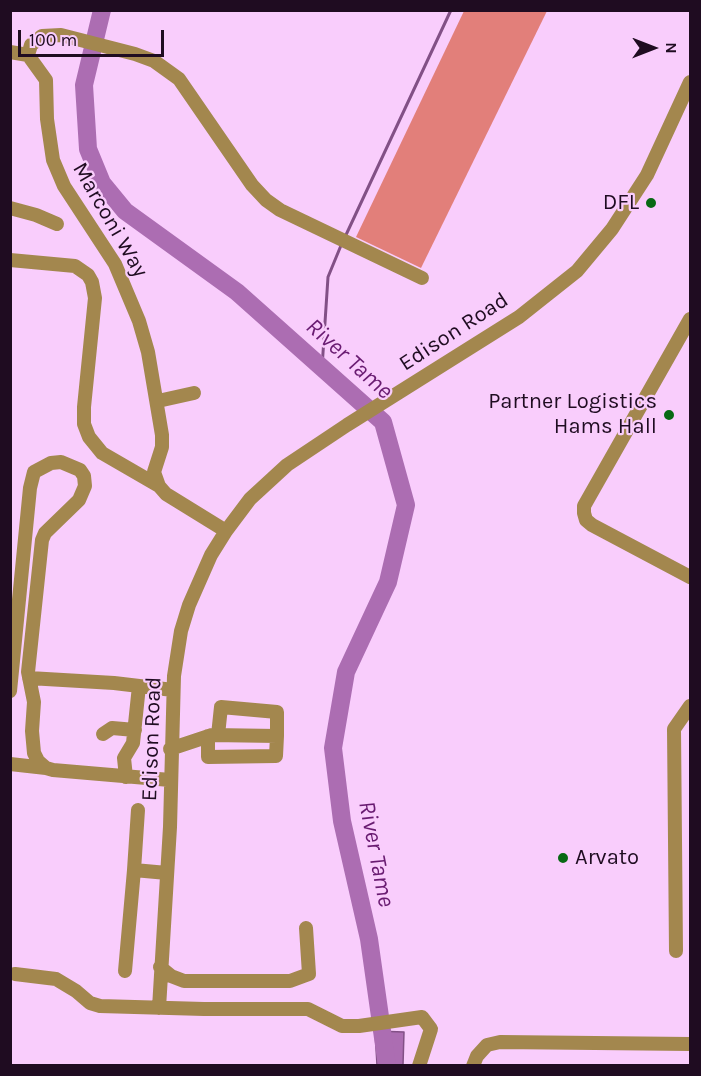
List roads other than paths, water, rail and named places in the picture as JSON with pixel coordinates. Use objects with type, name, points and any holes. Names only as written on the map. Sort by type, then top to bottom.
[{"type":"street","points":[[10,52],[28,55],[31,45],[42,36],[61,35],[154,61],[180,80],[252,185],[266,200],[280,210],[422,278]]},
{"type":"street","name":"Marconi Way","points":[[28,55],[46,80],[47,119],[53,160],[64,186],[115,264],[128,292],[148,352],[158,401],[162,447],[154,472],[159,486]]},
{"type":"street","name":"Edison Road","points":[[159,1008],[159,967],[167,873],[173,690],[182,631],[189,605],[211,555],[250,499],[287,465],[519,316],[577,270],[612,229],[647,175],[690,82]]},
{"type":"street","points":[[10,208],[57,224]]},
{"type":"street","points":[[10,260],[75,266],[87,274],[92,282],[95,298],[84,407],[84,424],[89,437],[102,453],[159,486],[166,494],[226,531]]},
{"type":"street","points":[[690,320],[585,506],[584,513],[586,520],[592,525],[690,577]]},
{"type":"street","points":[[158,401],[194,393]]},
{"type":"street","points":[[10,691],[30,488],[34,472],[51,463],[61,462],[80,470],[84,476],[85,486],[79,500],[45,533],[42,540],[28,672],[34,702],[33,746],[38,761],[46,768]]},
{"type":"street","points":[[29,678],[114,683],[173,690]]},
{"type":"street","points":[[126,777],[124,758],[133,742],[139,686]]},
{"type":"street","points":[[676,951],[674,729],[690,706]]},
{"type":"street","points":[[221,707],[277,712],[277,736],[276,756],[208,757],[221,707]]},
{"type":"street","points":[[103,734],[112,728],[135,730]]},
{"type":"street","points":[[170,749],[213,735],[277,736]]},
{"type":"street","points":[[10,764],[170,780]]},
{"type":"street","points":[[125,971],[138,810]]},
{"type":"street","points":[[134,870],[167,873]]},
{"type":"street","points":[[159,967],[184,981],[291,981],[309,974],[306,928]]},
{"type":"street","points":[[15,974],[56,980],[90,1003],[115,1007],[308,1009],[342,1026],[422,1017],[431,1029],[419,1065]]},
{"type":"street","points":[[473,1065],[477,1056],[487,1045],[500,1042],[690,1044]]},
{"type":"waterway","name":"River Tame","points":[[102,10],[84,85],[88,149],[102,183],[125,211],[237,292],[383,422],[406,505],[388,582],[346,672],[333,748],[342,821],[369,939],[387,1066]]},
{"type":"waterway","points":[[345,237],[451,10]]},
{"type":"waterway","points":[[322,368],[328,277],[342,243]]},
{"type":"place","name":"DFL","points":[[651,203]]},
{"type":"place","name":"Partner Logistics Hams Hall","points":[[669,415]]},
{"type":"place","name":"Arvato","points":[[563,858]]}]
